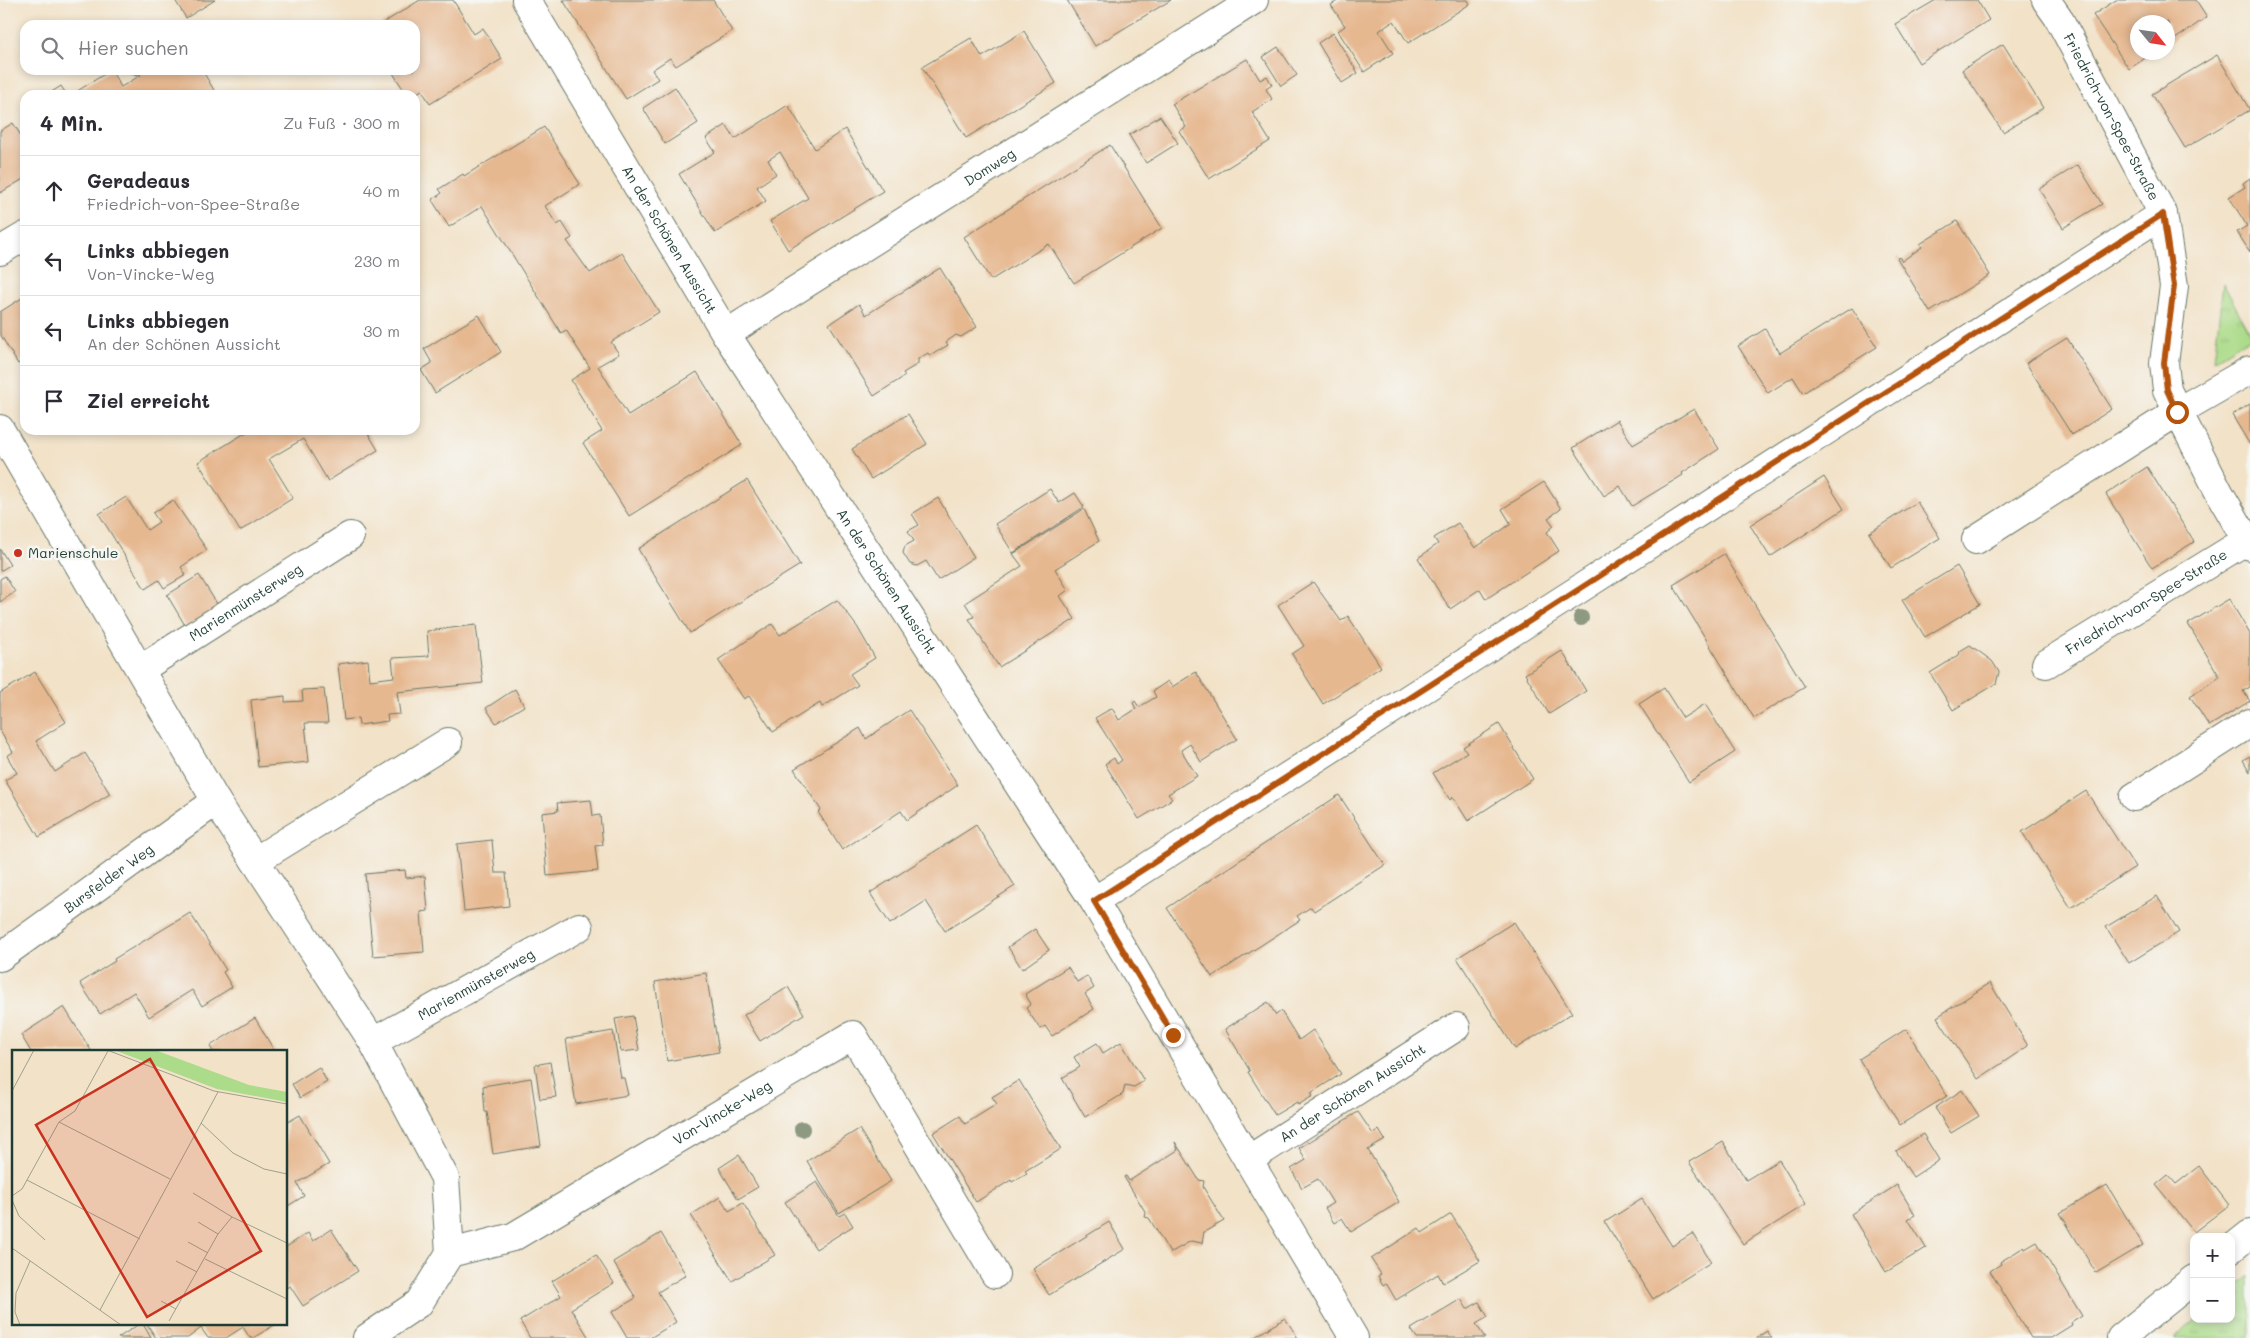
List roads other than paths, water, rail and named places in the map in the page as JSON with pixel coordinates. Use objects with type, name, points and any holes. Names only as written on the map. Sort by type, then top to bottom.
[{"type":"street","name":"An der Schönen Aussicht","points":[[526,0],[726,334],[1094,901],[1354,1338]]},
{"type":"street","name":"Domweg","points":[[726,334],[1254,0]]},
{"type":"street","name":"Friedrich-von-Spee-Straße","points":[[2046,0],[2058,17],[2163,214],[2174,286],[2164,363],[2167,390],[2248,543],[2046,664]]},
{"type":"street","points":[[1094,901],[2163,214]]},
{"type":"street","points":[[0,251],[20,239]]},
{"type":"street","points":[[1976,540],[2177,412],[2250,370]]},
{"type":"street","points":[[0,429],[216,801],[373,1042],[445,1178],[450,1253],[419,1303],[367,1338]]},
{"type":"street","name":"Marienmünsterweg","points":[[140,669],[350,536]]},
{"type":"street","points":[[2134,796],[2250,723]]},
{"type":"street","points":[[255,861],[448,742]]},
{"type":"street","name":"Bursfelder Weg","points":[[0,957],[216,801]]},
{"type":"street","name":"Marienmünsterweg","points":[[373,1042],[579,926]]},
{"type":"street","name":"An der Schönen Aussicht","points":[[1248,1160],[1456,1027]]},
{"type":"street","name":"Von-Vincke-Weg","points":[[450,1253],[513,1237],[853,1034],[995,1274]]},
{"type":"street","points":[[2235,1246],[2250,1234]]},
{"type":"street","points":[[2121,1338],[2190,1282]]},
{"type":"place","name":"Marienschule","points":[[18,553]]}]
